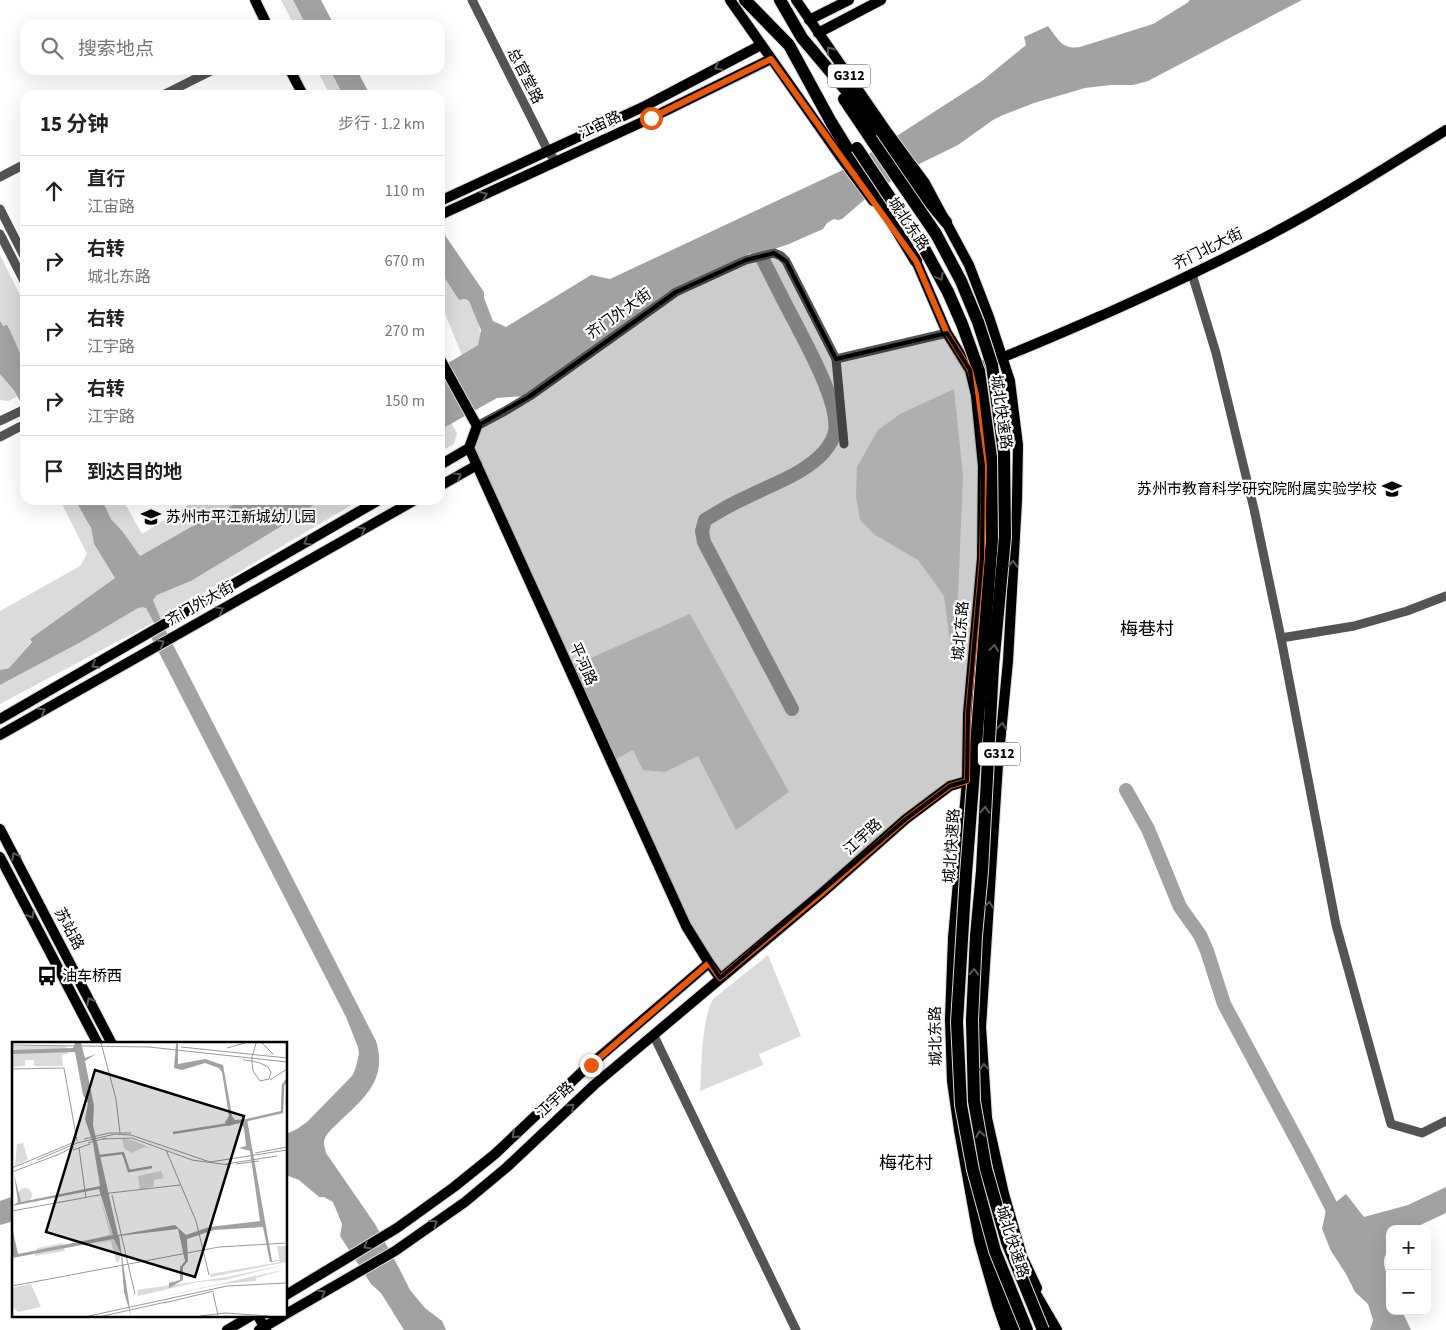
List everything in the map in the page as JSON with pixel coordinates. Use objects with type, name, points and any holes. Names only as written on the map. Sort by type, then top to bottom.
[{"type":"highway","points":[[745,0],[789,45],[831,122],[916,261]]},
{"type":"highway","name":"城北快速路","points":[[756,0],[789,45],[926,250],[962,324],[979,371],[991,458],[992,539],[957,1022],[961,1105],[979,1169],[995,1251],[1026,1330]]},
{"type":"highway","name":"城北快速路","points":[[774,0],[936,234],[961,281],[978,322],[992,365],[1004,453],[1005,537],[993,666],[976,936],[972,1020],[974,1101],[979,1169],[1043,1330]]},
{"type":"highway","points":[[780,0],[802,38],[866,115],[913,182],[946,222]]},
{"type":"highway","points":[[979,1169],[988,1254],[1016,1330]]},
{"type":"highway","points":[[979,1169],[1032,1289],[1056,1330]]},
{"type":"main road","points":[[254,0],[264,20]]},
{"type":"main road","name":"城北东路","points":[[730,0],[916,261],[947,333],[970,370],[976,395],[984,466],[982,558],[968,714],[967,781],[953,938],[950,1019],[952,1080],[959,1130],[979,1241],[1006,1330]]},
{"type":"main road","name":"城北东路","points":[[796,0],[925,183],[969,265],[989,316],[1010,381],[1018,446],[1017,500],[1009,651],[998,764],[981,1027],[987,1118],[1004,1194],[1022,1256],[1048,1309],[1061,1330]]},
{"type":"main road","points":[[809,20],[849,0]]},
{"type":"main road","points":[[818,33],[881,0]]},
{"type":"main road","name":"江宙路","points":[[445,199],[645,106],[761,44]]},
{"type":"main road","name":"江宙路","points":[[445,213],[651,118],[771,59]]},
{"type":"main road","points":[[293,75],[300,90]]},
{"type":"main road","name":"齐门北大街","points":[[970,370],[1088,322],[1262,239],[1365,180],[1446,130]]},
{"type":"main road","points":[[445,368],[477,426],[469,448],[445,462]]},
{"type":"main road","name":"平河路","points":[[469,448],[686,926],[720,978]]},
{"type":"main road","points":[[445,483],[477,465]]},
{"type":"main road","name":"齐门外大街","points":[[0,719],[370,505]]},
{"type":"main road","name":"齐门外大街","points":[[0,735],[406,505]]},
{"type":"main road","name":"江宇路","points":[[288,1313],[394,1251],[465,1202],[594,1085],[821,894],[906,819],[950,786],[967,781],[998,764]]},
{"type":"main road","name":"苏站路","points":[[0,829],[111,1042]]},
{"type":"main road","name":"苏站路","points":[[0,856],[97,1042]]},
{"type":"main road","name":"江宇路","points":[[288,1294],[421,1212],[478,1168],[583,1071],[709,963]]},
{"type":"main road","points":[[263,1329],[280,1318]]},
{"type":"main road","points":[[227,1330],[245,1321]]},
{"type":"street","name":"总官堂路","points":[[472,0],[548,151],[556,162]]},
{"type":"street","points":[[173,90],[203,75]]},
{"type":"street","points":[[0,177],[20,167]]},
{"type":"street","points":[[0,209],[20,248]]},
{"type":"street","points":[[0,234],[20,273]]},
{"type":"street","name":"齐门外大街","points":[[477,426],[530,396],[676,292],[746,260],[774,253],[781,256],[786,262],[836,359]]},
{"type":"street","points":[[1192,274],[1216,353],[1254,509],[1281,638],[1336,925],[1391,1124],[1422,1133],[1446,1121]]},
{"type":"street","points":[[844,444],[836,359],[947,333]]},
{"type":"street","points":[[0,421],[20,411]]},
{"type":"street","points":[[0,436],[20,426]]},
{"type":"street","points":[[1281,638],[1354,626],[1407,611],[1446,596]]},
{"type":"street","points":[[654,1036],[796,1330]]},
{"type":"highlighted area","points":[[774,253],[786,261],[836,359],[947,333],[970,370],[983,466],[982,558],[968,714],[967,781],[950,786],[906,819],[720,978],[686,926],[469,448],[477,426],[530,396],[676,292],[746,260]]},
{"type":"shaded area","points":[[281,0],[293,0],[303,20],[291,20]]},
{"type":"shaded area","points":[[293,0],[321,0],[331,20],[303,20]]},
{"type":"shaded area","points":[[1190,0],[1302,0],[1148,81],[1133,85],[1085,88],[1034,103],[1003,115],[958,145],[913,167],[871,194],[842,219],[834,219],[827,223],[823,229],[789,244],[760,254],[754,252],[749,254],[668,292],[524,396],[497,398],[445,427],[445,365],[478,345],[481,330],[469,301],[465,299],[459,300],[445,279],[445,235],[484,292],[484,298],[493,321],[506,327],[591,275],[610,279],[847,168],[982,81],[1026,45],[1024,37],[1048,26],[1065,45],[1080,47],[1153,24]]},
{"type":"shaded area","points":[[320,75],[333,75],[340,90],[327,90]]},
{"type":"shaded area","points":[[333,75],[360,75],[367,90],[340,90]]},
{"type":"shaded area","points":[[0,255],[20,295],[20,395],[8,401],[0,400]]},
{"type":"shaded area","points":[[445,279],[459,300],[465,299],[469,301],[480,328],[478,345],[462,355],[445,314]]},
{"type":"shaded area","points":[[0,321],[3,326],[7,325],[20,352],[20,401],[14,390],[0,374]]},
{"type":"shaded area","points":[[954,389],[963,476],[958,597],[951,650],[944,596],[918,560],[875,535],[860,520],[856,496],[857,467],[878,430],[900,414]]},
{"type":"shaded area","points":[[451,423],[457,433],[454,444],[445,449],[445,427]]},
{"type":"shaded area","points":[[62,505],[78,505],[91,528],[94,544],[115,578],[31,639],[32,641],[9,668],[0,670],[0,611],[80,566],[87,554]]},
{"type":"shaded area","points":[[78,505],[104,505],[111,519],[140,556],[233,505],[313,505],[305,512],[191,581],[157,595],[153,600],[164,627],[376,1041],[379,1067],[376,1077],[365,1096],[328,1134],[324,1142],[326,1153],[375,1224],[410,1290],[425,1308],[442,1321],[446,1330],[404,1330],[381,1293],[371,1284],[340,1236],[342,1224],[333,1202],[324,1197],[319,1197],[299,1180],[288,1176],[288,1133],[307,1122],[352,1076],[359,1054],[358,1047],[346,1017],[150,635],[158,630],[146,608],[138,608],[81,642],[0,685],[0,670],[9,668],[32,642],[30,639],[115,578],[94,544],[91,528]]},
{"type":"shaded area","points":[[104,505],[126,505],[142,534],[188,505],[233,505],[140,556],[111,519]]},
{"type":"shaded area","points":[[312,505],[352,505],[160,619],[0,704],[0,685],[81,642],[157,595],[191,581],[305,512]]},
{"type":"shaded area","points":[[690,614],[789,792],[736,830],[698,756],[665,772],[643,770],[633,750],[616,759],[573,666]]},
{"type":"shaded area","points":[[768,955],[801,1036],[759,1054],[763,1065],[700,1091],[704,1031],[713,999]]},
{"type":"shaded area","points":[[1446,1187],[1446,1213],[1420,1225],[1386,1225],[1386,1254],[1384,1263],[1386,1272],[1386,1315],[1404,1315],[1411,1330],[1370,1330],[1373,1320],[1368,1304],[1355,1292],[1331,1251],[1322,1229],[1326,1210],[1346,1194],[1364,1217],[1408,1205]]},
{"type":"shaded area","points":[[12,1197],[12,1222],[0,1225],[0,1201]]},
{"type":"waterway","points":[[754,245],[822,376],[833,407],[835,432],[824,452],[807,467],[705,520],[702,531],[704,542],[792,709]]},
{"type":"waterway","points":[[1126,790],[1148,829],[1180,907],[1200,935],[1224,1004],[1339,1222]]},
{"type":"place","name":"苏州市教育科学研究院附属实验学校","points":[[1392,489]]},
{"type":"place","name":"苏州市平江新城幼儿园","points":[[151,517]]},
{"type":"place","name":"油车桥西","points":[[47,976]]},
{"type":"district","name":"梅巷村","points":[[1147,629]]},
{"type":"district","name":"梅花村","points":[[906,1163]]},
{"type":"route","points":[[591,1065],[709,963],[720,978],[821,894],[906,819],[950,786],[967,781],[968,714],[982,558],[984,466],[976,395],[970,370],[947,333],[916,261],[771,59],[651,118]]}]
